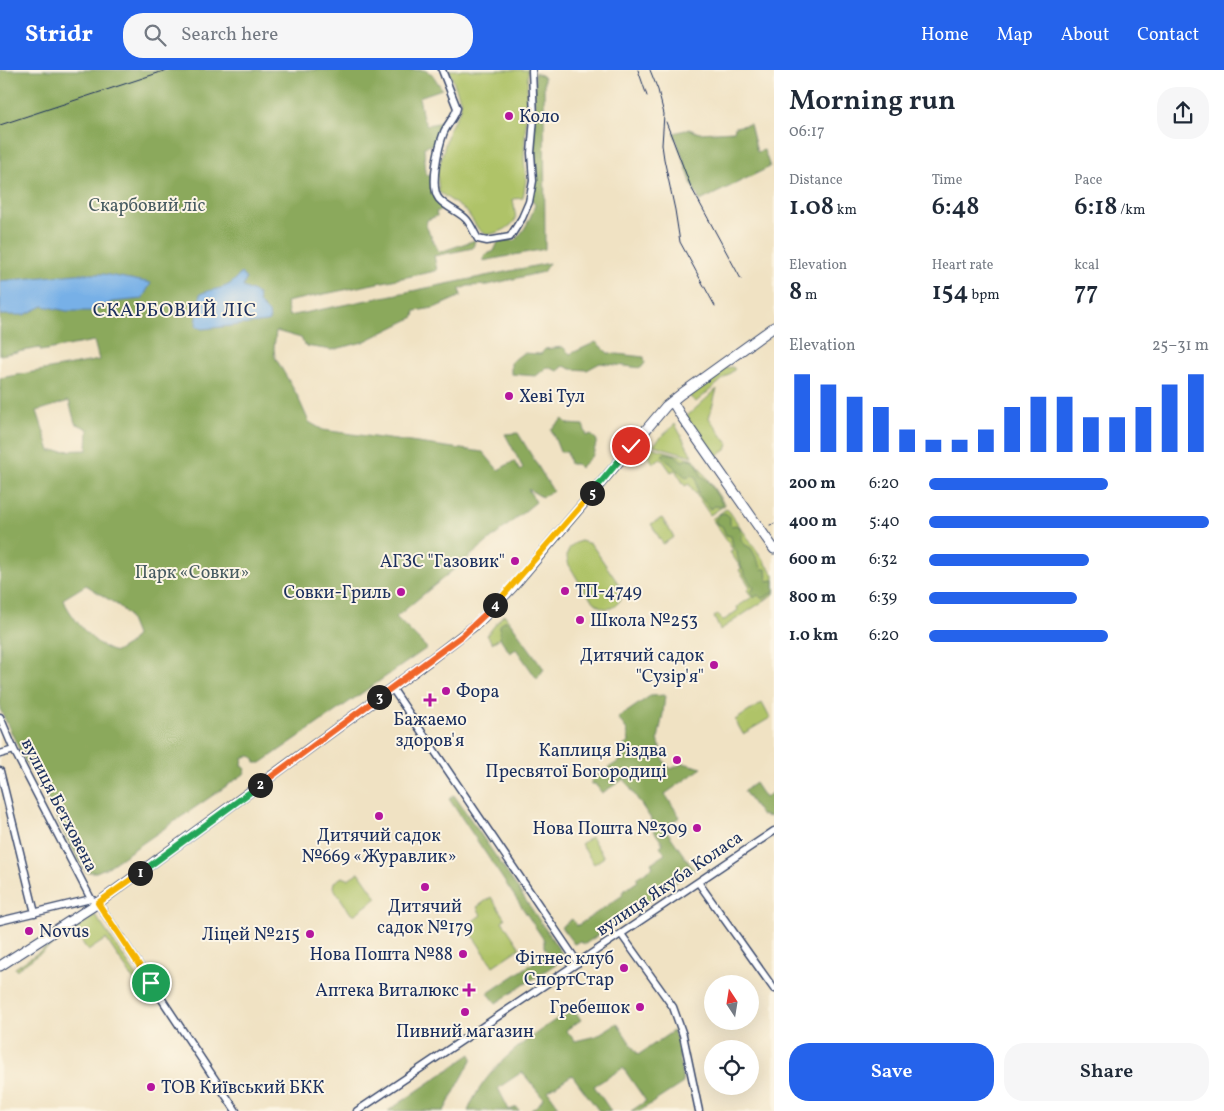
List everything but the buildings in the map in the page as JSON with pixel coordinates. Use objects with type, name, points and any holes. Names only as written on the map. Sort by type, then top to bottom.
[{"type":"main road","points":[[0,966],[392,688],[485,616],[515,584],[652,421],[672,401],[774,327]]},
{"type":"main road","points":[[672,401],[774,549]]},
{"type":"street","points":[[442,70],[457,108],[456,113],[444,131],[434,172],[434,188],[437,197],[447,207],[468,220],[478,239],[487,242],[510,237],[529,202],[534,181],[531,153],[534,118],[532,70]]},
{"type":"street","points":[[392,688],[578,963]]},
{"type":"street","name":"вулиця Бетховена","points":[[0,717],[14,750],[94,901],[236,1111]]},
{"type":"street","points":[[0,754],[14,750]]},
{"type":"street","points":[[0,771],[35,913]]},
{"type":"street","name":"вулиця Якуба Коласа","points":[[358,1111],[774,831]]},
{"type":"street","points":[[698,882],[774,989]]},
{"type":"street","points":[[0,921],[94,901]]},
{"type":"street","points":[[621,934],[673,1007],[683,1035],[699,1111]]},
{"type":"green space","points":[[0,70],[424,70],[432,74],[442,89],[419,97],[423,119],[427,125],[443,122],[437,131],[435,144],[424,147],[426,175],[430,175],[435,198],[446,208],[436,212],[437,216],[427,220],[426,226],[440,252],[475,240],[473,248],[434,256],[437,270],[431,272],[286,302],[289,316],[549,263],[543,272],[488,285],[468,286],[460,289],[461,296],[434,308],[415,311],[414,317],[363,342],[332,350],[305,346],[301,338],[276,331],[275,357],[297,395],[309,422],[323,430],[483,452],[498,470],[514,461],[520,471],[523,468],[505,434],[518,433],[553,491],[542,497],[528,489],[536,502],[396,617],[427,648],[261,763],[255,763],[254,758],[251,756],[243,758],[242,765],[246,769],[244,774],[108,867],[96,872],[86,872],[68,841],[37,778],[25,761],[0,709],[0,378],[99,360],[94,341],[41,351],[40,348],[0,355]],"holes":[[[69,401],[75,423],[88,429],[87,450],[50,451],[37,411]],[[86,585],[119,606],[128,615],[136,635],[129,644],[116,652],[92,638],[72,615],[63,599]]]},
{"type":"green space","points":[[449,70],[528,70],[524,159],[526,180],[523,198],[513,199],[516,219],[513,223],[496,233],[487,235],[479,230],[467,212],[439,192],[437,174],[449,130],[461,108],[460,99]]},
{"type":"green space","points":[[535,72],[544,77],[545,249],[483,261],[485,255],[494,251],[498,242],[510,239],[514,241],[518,237],[527,224],[535,205],[530,197],[533,166]]},
{"type":"green space","points":[[750,124],[757,152],[764,150],[770,167],[700,201],[692,185],[674,133],[689,129],[699,133],[734,131],[735,127]]},
{"type":"green space","points":[[596,342],[608,353],[644,357],[645,363],[641,368],[600,363],[587,370],[571,369],[564,366],[558,371],[547,367],[536,376],[511,374],[511,362],[523,353],[541,354],[545,349],[563,347],[570,354]]},
{"type":"green space","points":[[732,367],[735,369],[696,402],[688,395],[725,368]]},
{"type":"green space","points":[[717,389],[709,418],[728,444],[726,450],[715,457],[686,417]]},
{"type":"green space","points":[[563,419],[568,424],[583,425],[587,436],[590,434],[597,440],[593,455],[580,468],[577,464],[570,464],[567,452],[560,452],[551,429]]},
{"type":"green space","points":[[675,424],[692,456],[653,445]]},
{"type":"green space","points":[[651,447],[694,459],[725,505],[710,515],[689,484],[685,486],[675,470],[671,472],[661,458],[653,463],[646,452]]},
{"type":"green space","points":[[665,453],[675,455],[682,461],[693,460],[698,466],[701,476],[709,482],[723,505],[710,509],[698,494],[696,477],[691,475],[687,478],[662,455]]},
{"type":"green space","points":[[727,508],[774,575],[774,594],[720,630],[714,617],[718,614],[723,621],[738,610],[737,607],[752,597],[747,590],[750,587],[739,570],[741,568],[730,552],[733,550],[712,519]]},
{"type":"green space","points":[[725,513],[730,517],[730,524],[732,526],[740,527],[741,539],[745,545],[751,548],[762,569],[766,569],[767,581],[774,580],[774,592],[762,599],[758,595],[754,598],[751,592],[754,588],[740,565],[731,536],[726,535],[722,526],[717,524],[715,520],[720,514]]},
{"type":"green space","points":[[662,518],[674,537],[663,544],[651,524]]},
{"type":"green space","points":[[581,541],[591,544],[620,586],[620,600],[610,608],[603,608],[589,596],[569,565],[567,553],[573,544]]},
{"type":"green space","points":[[504,614],[510,622],[504,621],[500,638],[492,643],[487,635]]},
{"type":"green space","points":[[504,621],[510,622],[544,669],[537,679],[516,649],[510,653],[500,638],[500,625]]},
{"type":"green space","points":[[665,695],[658,739],[664,761],[671,769],[683,763],[702,768],[665,794],[680,817],[664,827],[694,870],[585,944],[580,942],[574,944],[561,927],[572,919],[577,926],[623,895],[622,892],[638,881],[636,878],[653,867],[651,863],[665,854],[660,846],[663,844],[652,828],[655,825],[624,779],[602,793],[595,784],[592,784],[591,779],[624,758],[619,749],[629,742],[627,730],[618,718],[650,696]]},
{"type":"green space","points":[[762,703],[770,718],[743,734],[735,720]]},
{"type":"green space","points":[[755,783],[765,798],[773,792],[774,815],[770,817],[761,815],[744,791]]},
{"type":"green space","points":[[454,795],[565,958],[496,1003],[488,993],[548,953],[544,947],[544,940],[449,799]]},
{"type":"green space","points":[[591,837],[604,857],[594,864],[581,844]]},
{"type":"green space","points":[[359,872],[377,898],[355,914],[351,914],[333,887],[334,882],[342,877],[348,879]]},
{"type":"green space","points":[[491,897],[505,919],[502,921],[520,948],[493,966],[466,926],[481,915],[477,907]]},
{"type":"green space","points":[[95,915],[143,985],[139,988],[106,939],[88,951],[74,930],[16,970],[15,968]]},
{"type":"green space","points":[[573,1008],[581,1020],[566,1030],[575,1041],[596,1036],[617,1023],[638,1055],[673,1031],[677,1039],[683,1083],[640,1111],[631,1111],[646,1101],[623,1068],[594,1086],[611,1111],[599,1111],[572,1075],[548,1091],[558,1105],[550,1111],[530,1111],[543,1098],[522,1072],[498,1088],[509,1110],[517,1107],[519,1111],[468,1111],[476,1094],[487,1079],[512,1052]]},
{"type":"green space","points":[[471,1054],[472,1059],[444,1111],[388,1111]]},
{"type":"water","points":[[241,273],[246,279],[243,287],[258,294],[259,303],[269,313],[270,321],[202,329],[196,326],[200,294],[227,286]]},
{"type":"water","points":[[77,274],[103,274],[151,283],[142,299],[112,302],[93,311],[67,311],[43,306],[24,315],[0,315],[0,281]]},
{"type":"railway","points":[[0,125],[167,70]]},
{"type":"railway","points":[[638,70],[647,96]]},
{"type":"railway","points":[[650,70],[658,90],[664,114],[662,145],[680,242],[715,306]]},
{"type":"railway","points":[[666,122],[691,187],[741,279]]},
{"type":"railway","points":[[770,525],[774,524]]},
{"type":"place","name":"Коло","points":[[509,116]]},
{"type":"place","name":"Хеві Тул","points":[[509,396]]},
{"type":"place","name":"АГЗС \"Газовик\"","points":[[515,561]]},
{"type":"place","name":"ТП-4749","points":[[565,591]]},
{"type":"place","name":"Совки-Гриль","points":[[401,592]]},
{"type":"place","name":"Школа №253","points":[[580,620]]},
{"type":"place","name":"Дитячий садок \"Сузір'я\"","points":[[714,665]]},
{"type":"place","name":"Фора","points":[[446,691]]},
{"type":"place","name":"Бажаемо здоров'я","points":[[430,700]]},
{"type":"place","name":"Каплиця Різдва Пресвятої Богородиці","points":[[677,760]]},
{"type":"place","name":"Дитячий садок №669 «Журавлик»","points":[[379,816]]},
{"type":"place","name":"Нова Пошта №309","points":[[697,828]]},
{"type":"place","name":"Дитячий садок №179","points":[[425,887]]},
{"type":"place","name":"Novus","points":[[29,931]]},
{"type":"place","name":"Ліцей №215","points":[[310,934]]},
{"type":"place","name":"Нова Пошта №88","points":[[463,954]]},
{"type":"place","name":"Фітнес клуб СпортСтар","points":[[624,968]]},
{"type":"place","name":"Аптека Виталюкс","points":[[469,990]]},
{"type":"place","name":"Гребешок","points":[[640,1007]]},
{"type":"place","name":"Пивний магазин","points":[[465,1012]]},
{"type":"place","name":"ТОВ Київський БКК","points":[[151,1087]]},
{"type":"district","name":"СКАРБОВИЙ ЛІС","points":[[175,309]]},
{"type":"route","points":[[151,983],[98,903],[478,623],[512,588],[631,446]]},
{"type":"park label","name":"Скарбовий ліс","points":[[147,205]]},
{"type":"park label","name":"Парк «Совки»","points":[[192,572]]}]
